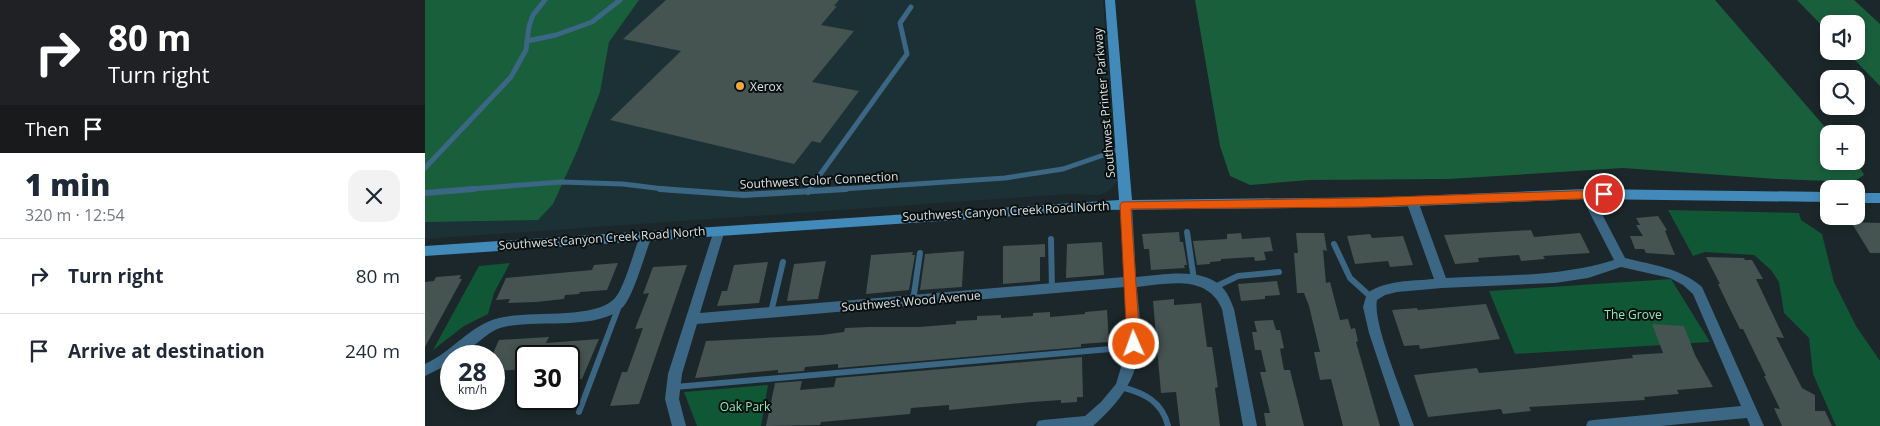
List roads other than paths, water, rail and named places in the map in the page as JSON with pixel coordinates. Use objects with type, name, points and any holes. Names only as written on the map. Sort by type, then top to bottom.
[{"type":"main road","name":"Southwest Printer Parkway","points":[[1110,0],[1125,205]]},
{"type":"main road","name":"Southwest Canyon Creek Road North","points":[[425,250],[1007,210],[1125,205],[1412,201],[1586,194],[1820,197]]},
{"type":"main road","points":[[1865,198],[1880,198]]},
{"type":"street","points":[[1586,194],[1621,262]]},
{"type":"street","points":[[1412,201],[1442,283]]},
{"type":"street","points":[[1043,426],[1088,424],[1106,406],[1121,386],[1133,347],[1133,309],[1125,205]]},
{"type":"street","points":[[679,426],[674,411],[673,387],[681,350],[719,230]]},
{"type":"street","points":[[425,370],[443,360],[484,329],[502,322],[591,314],[608,310],[620,303],[646,236]]},
{"type":"street","points":[[1407,426],[1375,332],[1369,307],[1371,297],[1382,290],[1442,283],[1555,278],[1589,273],[1621,262],[1673,274],[1687,281],[1697,291],[1757,426]]},
{"type":"street","points":[[1194,280],[1215,287],[1228,309],[1249,426]]},
{"type":"street","name":"Southwest Wood Avenue","points":[[692,319],[1130,282],[1194,280]]},
{"type":"street","points":[[1593,426],[1751,411]]},
{"type":"lane","points":[[425,168],[511,77],[520,63],[533,15],[545,0]]},
{"type":"lane","points":[[527,41],[592,22],[620,0]]},
{"type":"lane","points":[[809,192],[907,54],[900,23],[911,7]]},
{"type":"lane","name":"Southwest Color Connection","points":[[425,193],[561,182],[623,184],[667,190],[744,195],[809,192],[973,181],[1014,176],[1063,168],[1121,150]]},
{"type":"lane","points":[[1187,232],[1194,280]]},
{"type":"lane","points":[[1051,240],[1052,289]]},
{"type":"lane","points":[[1334,244],[1350,278],[1371,297]]},
{"type":"lane","points":[[913,301],[920,253]]},
{"type":"lane","points":[[771,312],[783,262]]},
{"type":"lane","points":[[1215,287],[1225,280],[1238,275],[1279,272]]},
{"type":"lane","points":[[579,412],[620,303]]},
{"type":"lane","points":[[673,387],[1133,347]]},
{"type":"lane","points":[[1121,386],[1154,399],[1164,409],[1168,426]]},
{"type":"place","name":"Xerox","points":[[740,86]]},
{"type":"park label","name":"The Grove","points":[[1633,314]]},
{"type":"park label","name":"Oak Park","points":[[745,406]]}]
